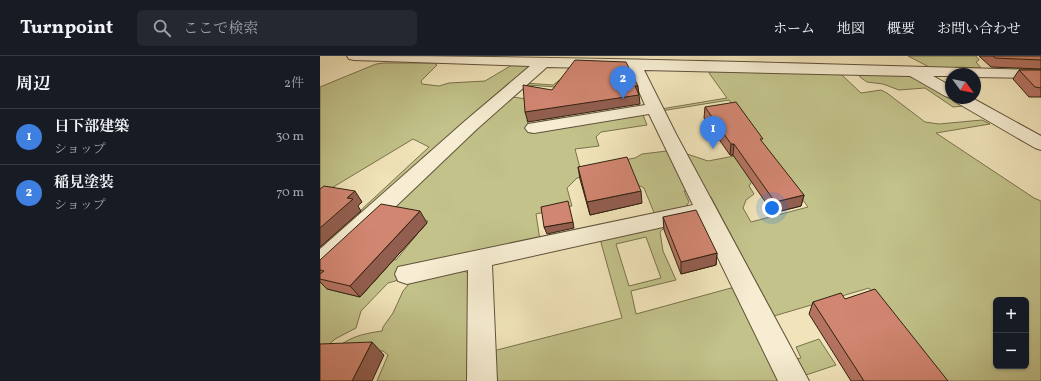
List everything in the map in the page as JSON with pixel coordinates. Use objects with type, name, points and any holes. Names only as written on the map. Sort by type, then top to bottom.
[{"type":"street","points":[[354,56],[634,65],[1041,74]]},
{"type":"street","points":[[884,56],[945,90]]},
{"type":"street","points":[[320,263],[471,125],[545,62]]},
{"type":"street","points":[[634,65],[654,108],[794,381]]},
{"type":"street","points":[[971,104],[1041,144]]},
{"type":"street","points":[[534,128],[654,108]]},
{"type":"street","points":[[407,274],[480,260],[706,210]]},
{"type":"street","points":[[480,260],[482,381]]},
{"type":"green space","points":[[908,56],[976,56],[979,60],[976,62],[981,68],[945,68],[931,68]]},
{"type":"green space","points":[[434,63],[437,65],[421,81],[422,84],[439,86],[449,83],[485,81],[512,65],[529,66],[529,68],[320,255],[320,248],[429,147],[413,139],[320,195],[320,87],[376,64]]},
{"type":"green space","points":[[713,70],[836,72],[842,75],[861,93],[881,90],[887,93],[925,122],[939,124],[982,120],[990,124],[936,133],[1034,198],[1041,201],[1041,381],[940,381],[869,288],[774,316],[711,197],[701,192],[684,191],[689,202],[685,208],[655,215],[644,188],[638,185],[629,169],[577,178],[567,188],[572,206],[536,214],[540,240],[388,283],[361,311],[356,328],[335,339],[320,353],[320,271],[344,248],[396,260],[428,221],[382,214],[525,83],[553,85],[561,79],[555,87],[527,85],[513,97],[540,101],[563,114],[563,119],[544,121],[542,118],[527,120],[530,133],[643,115],[647,125],[601,132],[596,137],[599,146],[575,149],[580,168],[635,158],[642,154],[667,151],[684,153],[708,161],[766,150],[729,100],[661,111],[661,109],[727,98],[709,73]],"holes":[[[783,173],[808,207],[751,222],[743,208],[746,200],[754,194],[749,186],[753,180]],[[350,266],[381,274],[360,297],[327,289]]]},
{"type":"green space","points":[[859,74],[898,74],[912,77],[945,96],[945,102],[925,88],[899,90],[883,84],[867,82],[860,77]]},
{"type":"green space","points":[[949,104],[959,104],[963,106],[953,107]]},
{"type":"green space","points":[[695,218],[665,227],[660,232],[663,251],[676,280],[631,291],[636,314],[731,288],[737,291],[784,381],[490,381],[493,351],[622,318],[600,239]],"holes":[[[646,237],[661,278],[629,286],[616,244]]]},
{"type":"green space","points":[[461,269],[471,275],[471,381],[377,381],[388,355],[383,351],[333,351],[350,339],[368,333],[382,331],[383,327],[393,313],[403,291],[413,279]]},
{"type":"green space","points":[[819,339],[836,365],[806,375],[796,359],[801,358],[796,347]]},
{"type":"building","points":[[993,56],[1041,56],[1041,60],[995,58]]},
{"type":"building","points":[[575,60],[626,62],[638,86],[635,86],[639,95],[525,112],[523,85],[552,90]]},
{"type":"building","points":[[1019,70],[1041,70],[1041,88],[1035,87]]},
{"type":"building","points":[[736,102],[763,139],[760,139],[804,195],[775,202],[734,144],[731,144],[705,107]]},
{"type":"building","points":[[627,157],[641,191],[587,202],[578,167]]},
{"type":"building","points":[[324,186],[355,191],[347,198],[353,199],[320,228],[320,189]]},
{"type":"building","points":[[568,201],[573,222],[544,227],[541,207]]},
{"type":"building","points":[[381,204],[420,211],[350,286],[320,279],[320,274],[324,271],[320,270],[320,260]]},
{"type":"building","points":[[696,210],[717,253],[681,262],[663,217]]},
{"type":"building","points":[[875,289],[948,381],[864,381],[813,302],[841,293],[845,299]]},
{"type":"building","points":[[372,342],[352,381],[320,381],[320,344]]},
{"type":"place","name":"稲見塗装","points":[[623,99]]},
{"type":"place","name":"日下部建築","points":[[713,149]]}]
